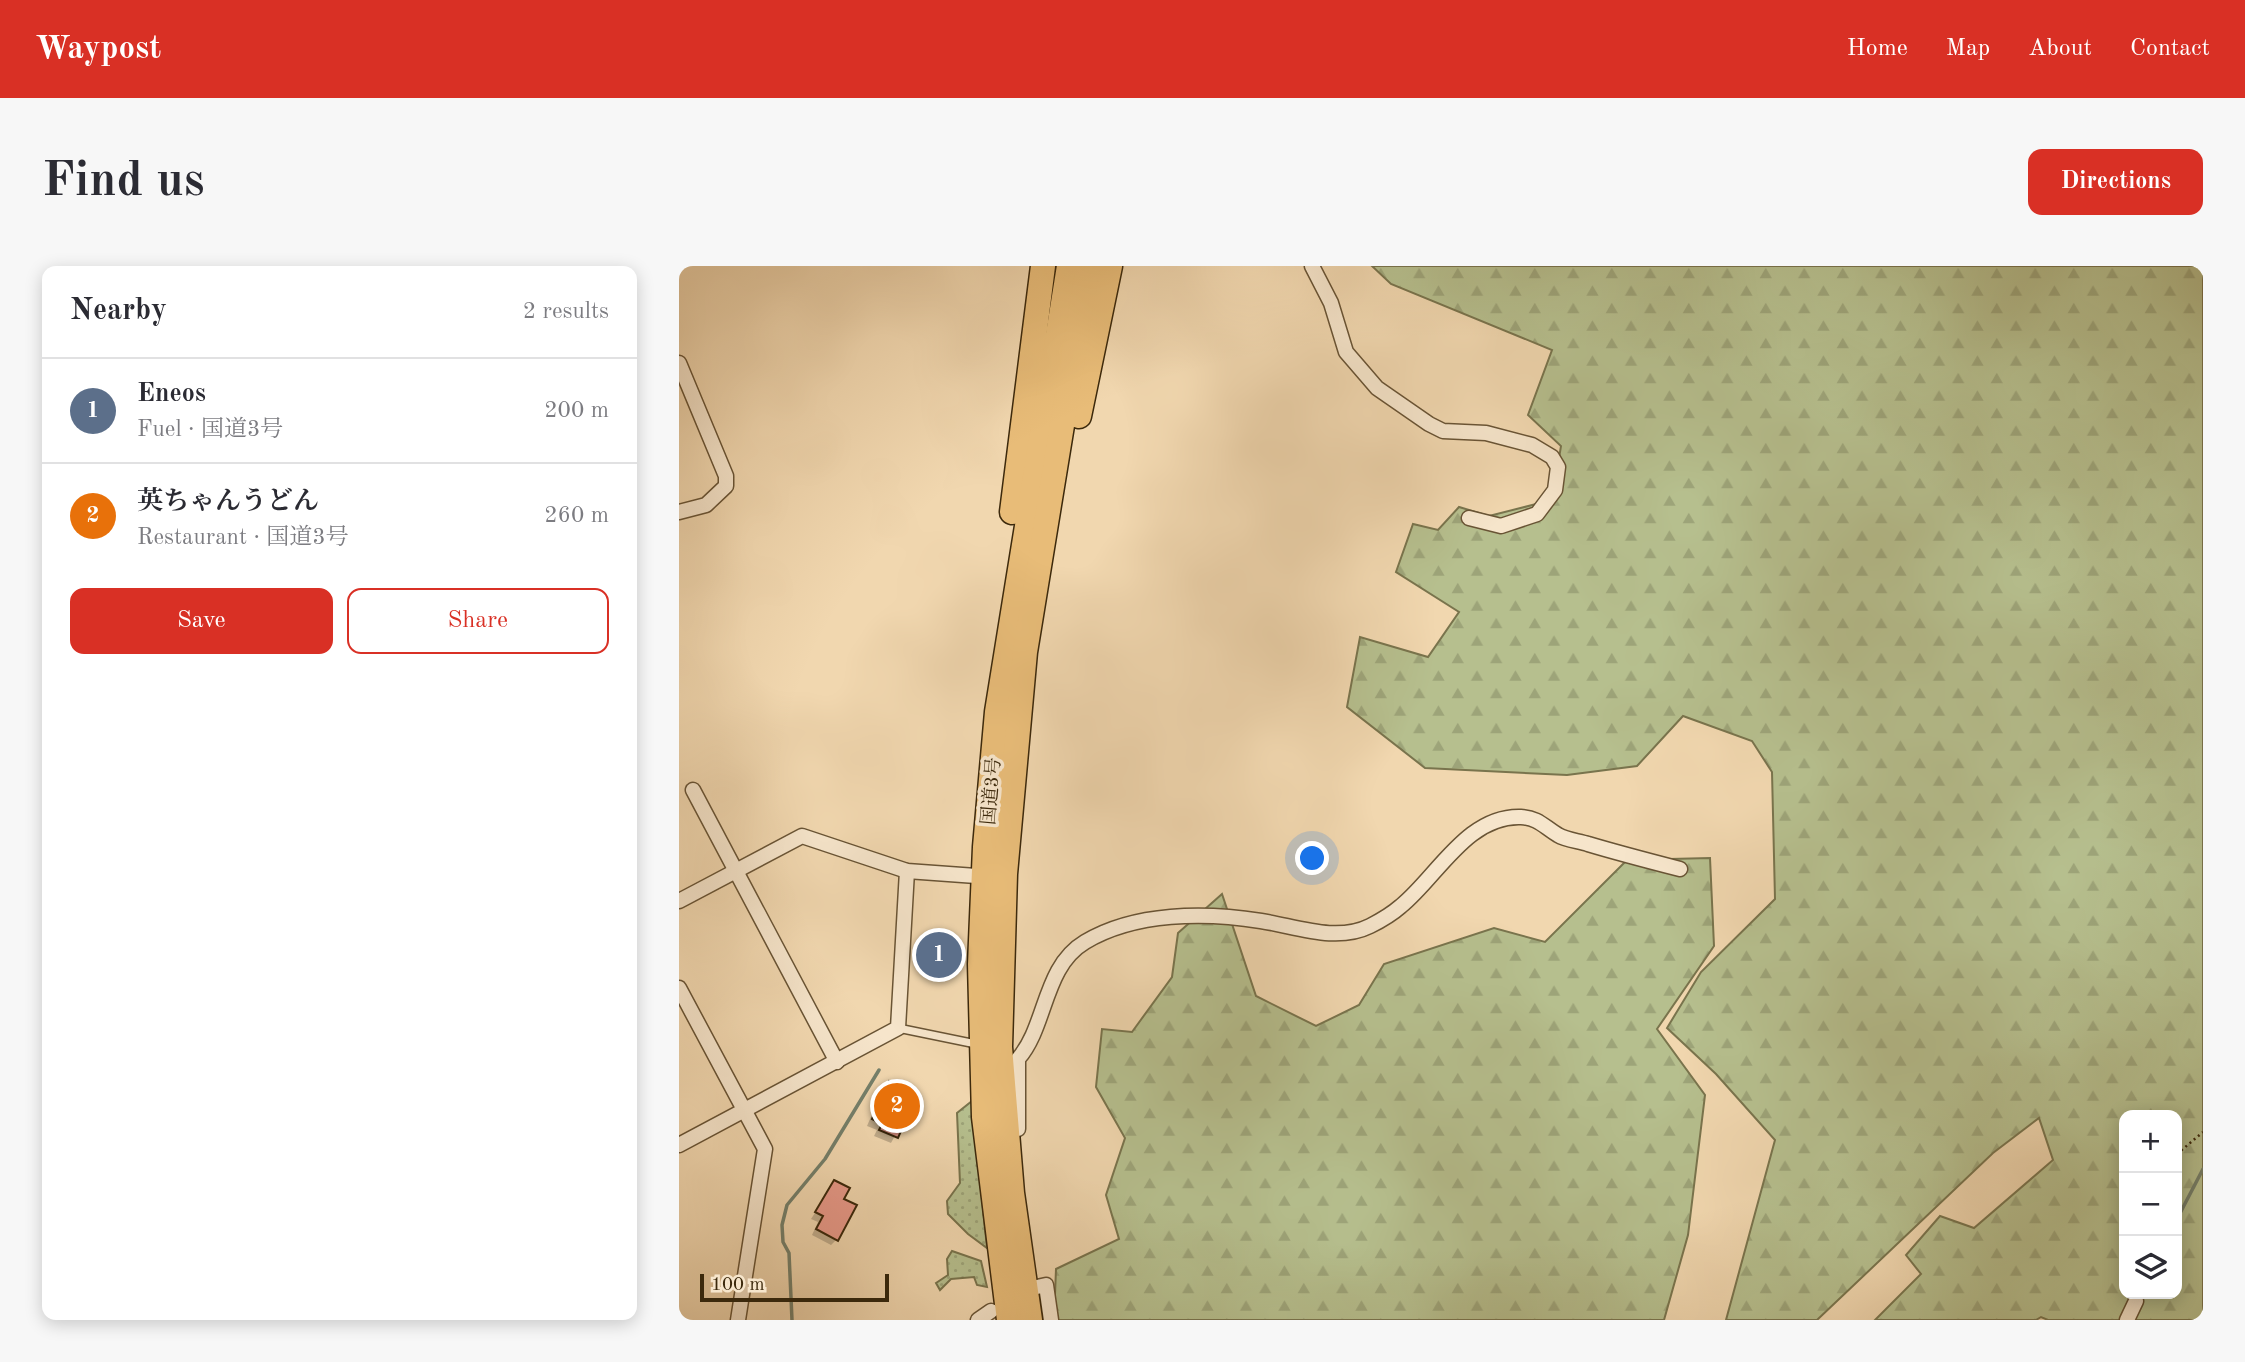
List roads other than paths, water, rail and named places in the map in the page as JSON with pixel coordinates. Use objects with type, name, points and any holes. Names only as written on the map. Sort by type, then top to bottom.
[{"type":"highway","points":[[1016,652],[1004,579],[1043,266]]},
{"type":"highway","name":"国道3号","points":[[1000,1316],[981,1045],[1016,652],[1069,266]]},
{"type":"highway","name":"国道3号","points":[[1016,652],[1088,266]]},
{"type":"highway","points":[[1016,652],[1054,547],[1110,266]]},
{"type":"highway","name":"国道3号","points":[[994,876],[1000,1046],[1018,1248],[1030,1320]]},
{"type":"street","points":[[1313,266],[1331,303],[1346,352],[1377,388],[1429,424],[1443,430],[1486,433],[1532,445],[1552,457],[1558,467],[1556,483],[1545,506],[1537,514],[1501,526],[1469,518]]},
{"type":"street","points":[[679,363],[726,477],[726,486],[706,505],[692,511],[679,512]]},
{"type":"street","points":[[693,790],[837,1062]]},
{"type":"street","points":[[1018,1248],[1026,1220],[1019,1179],[1018,1059],[1028,1048],[1056,976],[1070,954],[1084,943],[1132,925],[1202,916],[1259,920],[1323,933],[1368,927],[1401,906],[1461,843],[1498,821],[1519,817],[1540,820],[1558,835],[1680,869]]},
{"type":"street","points":[[679,901],[802,836],[907,871],[994,876]]},
{"type":"street","points":[[679,1145],[898,1028],[907,871]]},
{"type":"street","points":[[679,988],[765,1149],[738,1320]]},
{"type":"street","points":[[1037,1287],[1046,1285],[1051,1320]]},
{"type":"street","points":[[2127,1320],[2136,1301]]},
{"type":"street","points":[[978,1320],[1000,1316]]},
{"type":"lane","points":[[898,1028],[981,1045]]},
{"type":"waterway","points":[[792,1320],[789,1253],[783,1242],[782,1225],[787,1205],[825,1159],[879,1070]]},
{"type":"waterway","points":[[2182,1209],[2203,1169]]},
{"type":"place","name":"Eneos","points":[[939,955]]},
{"type":"place","name":"英ちゃんうどん","points":[[897,1106]]}]
